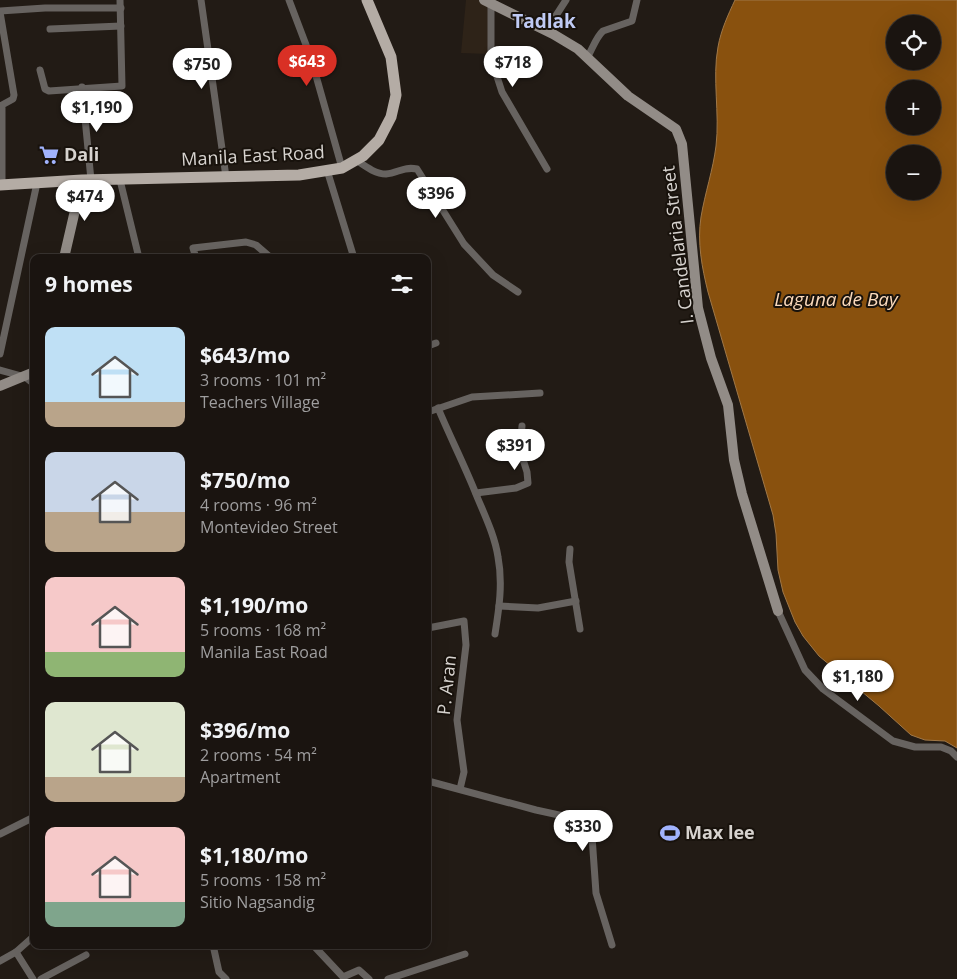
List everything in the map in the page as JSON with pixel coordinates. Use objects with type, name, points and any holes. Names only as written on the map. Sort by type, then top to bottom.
[{"type":"main road","name":"Manila East Road","points":[[1,185],[86,180],[299,175],[342,168],[363,156],[379,140],[391,117],[396,95],[391,57],[367,0]]},
{"type":"street","points":[[40,70],[45,88],[49,91],[82,87],[122,86],[120,0]]},
{"type":"street","points":[[201,0],[226,177]]},
{"type":"street","points":[[289,0],[310,58],[342,168]]},
{"type":"street","points":[[546,31],[566,0]]},
{"type":"street","points":[[587,58],[596,45],[599,34],[632,21],[636,0]]},
{"type":"street","points":[[488,2],[490,58],[502,92],[547,168]]},
{"type":"street","name":"I. Candelaria Street","points":[[488,2],[546,31],[578,50],[628,96],[676,129],[682,144],[698,308],[711,358],[728,405],[734,460],[742,494],[778,611]]},
{"type":"street","points":[[1,185],[1,105],[13,99],[14,95],[0,11],[45,8],[121,8]]},
{"type":"street","points":[[50,29],[121,26]]},
{"type":"street","points":[[65,254],[86,180],[82,87]]},
{"type":"street","points":[[356,160],[369,169],[385,174],[410,167],[418,169],[464,244],[493,275],[518,292]]},
{"type":"street","points":[[327,170],[353,254]]},
{"type":"street","points":[[120,180],[138,254]]},
{"type":"street","points":[[0,354],[37,183]]},
{"type":"street","points":[[195,254],[193,248],[246,242],[256,246],[266,254]]},
{"type":"street","points":[[431,345],[436,343]]},
{"type":"street","points":[[0,370],[29,374]]},
{"type":"street","points":[[0,386],[29,374]]},
{"type":"street","points":[[431,411],[472,397],[540,393]]},
{"type":"street","points":[[438,408],[488,522],[498,556],[500,575],[499,606],[495,634]]},
{"type":"street","points":[[476,494],[516,488],[528,483],[527,472],[520,450],[522,426]]},
{"type":"street","points":[[570,549],[569,562],[580,629]]},
{"type":"street","points":[[499,606],[538,608],[576,601]]},
{"type":"street","points":[[778,611],[805,670],[823,689],[893,741],[915,747],[941,747],[951,750],[957,757]]},
{"type":"street","name":"P. Aran","points":[[431,627],[464,621],[466,645],[457,720],[464,772],[460,789]]},
{"type":"street","points":[[431,782],[536,810],[591,822],[596,893],[612,946]]},
{"type":"street","points":[[0,834],[30,819]]},
{"type":"street","points":[[0,961],[16,952],[30,940]]},
{"type":"street","points":[[214,949],[219,972],[226,979]]},
{"type":"street","points":[[317,949],[343,977],[359,970],[370,979]]},
{"type":"street","points":[[16,952],[33,979]]},
{"type":"street","points":[[388,979],[465,954]]},
{"type":"street","points":[[41,979],[86,955]]},
{"type":"shaded area","points":[[466,0],[479,0],[490,7],[489,54],[461,53]]},
{"type":"water","name":"Laguna de Bay","points":[[735,0],[957,0],[957,748],[945,741],[925,740],[911,735],[819,656],[803,636],[795,622],[783,592],[778,570],[773,515],[708,292],[700,245],[701,217],[716,146],[716,59],[725,23]]},
{"type":"place","name":"Dali","points":[[49,155]]},
{"type":"place","name":"Max lee","points":[[670,833]]},
{"type":"district","name":"Tadlak","points":[[544,21]]}]
